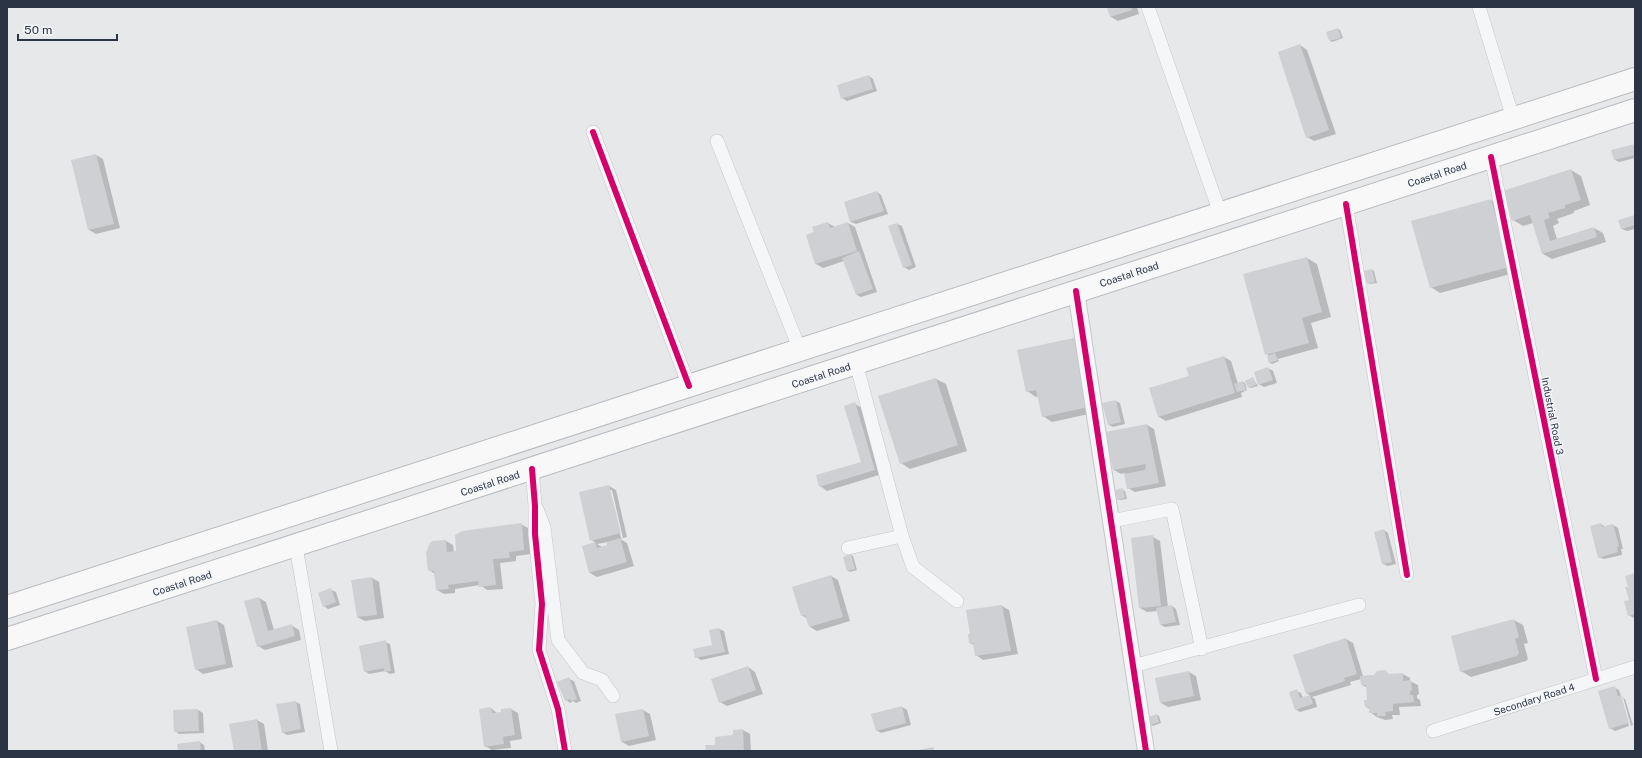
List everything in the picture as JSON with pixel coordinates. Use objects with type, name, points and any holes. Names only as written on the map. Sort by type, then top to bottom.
[{"type":"highway","points":[[7,607],[1635,79]]},
{"type":"highway","name":"Coastal Road","points":[[7,639],[1635,110]]},
{"type":"street","points":[[1148,7],[1220,214]]},
{"type":"street","points":[[1479,7],[1514,118]]},
{"type":"street","points":[[593,132],[689,386]]},
{"type":"street","points":[[717,141],[800,350]]},
{"type":"street","name":"Industrial Road 3","points":[[1491,157],[1596,679]]},
{"type":"street","points":[[1346,204],[1407,575]]},
{"type":"street","points":[[1076,291],[1146,751]]},
{"type":"street","points":[[856,363],[902,536],[913,568],[957,601]]},
{"type":"street","points":[[532,469],[535,506],[535,534],[542,604],[539,650],[558,709],[565,751]]},
{"type":"street","points":[[535,506],[544,528],[558,640],[583,673],[602,680],[613,696]]},
{"type":"street","points":[[1111,521],[1172,509],[1202,649]]},
{"type":"street","points":[[848,548],[902,536]]},
{"type":"street","points":[[296,546],[331,751]]},
{"type":"street","points":[[1133,666],[1202,649],[1359,605]]},
{"type":"street","name":"Secondary Road 4","points":[[1433,731],[1635,667]]},
{"type":"building","points":[[1131,7],[1132,10],[1110,17],[1107,8]]},
{"type":"building","points":[[1338,28],[1341,38],[1329,41],[1326,32]]},
{"type":"building","points":[[1300,44],[1329,130],[1306,138],[1278,52]]},
{"type":"building","points":[[869,75],[873,89],[841,99],[837,85]]},
{"type":"building","points":[[1635,144],[1635,155],[1614,160],[1611,150]]},
{"type":"building","points":[[96,154],[114,224],[88,230],[71,160]]},
{"type":"building","points":[[1571,169],[1581,200],[1565,205],[1565,208],[1548,213],[1550,218],[1544,220],[1550,241],[1594,227],[1597,237],[1542,254],[1530,215],[1512,221],[1503,191]]},
{"type":"building","points":[[877,191],[884,211],[850,222],[844,202]]},
{"type":"building","points":[[1491,199],[1509,267],[1430,288],[1411,221]]},
{"type":"building","points":[[1635,215],[1635,225],[1621,229],[1618,220]]},
{"type":"building","points":[[828,222],[830,228],[848,222],[857,251],[815,264],[806,235],[814,232],[812,227]]},
{"type":"building","points":[[897,223],[912,265],[903,268],[888,226]]},
{"type":"building","points":[[859,251],[873,289],[856,295],[842,258]]},
{"type":"building","points":[[1307,257],[1322,312],[1302,318],[1309,343],[1265,355],[1243,274]]},
{"type":"building","points":[[1372,269],[1375,282],[1367,284],[1364,271]]},
{"type":"building","points":[[1074,338],[1089,407],[1042,417],[1036,390],[1026,392],[1017,350]]},
{"type":"building","points":[[1275,353],[1278,360],[1269,363],[1267,356]]},
{"type":"building","points":[[1224,356],[1235,393],[1158,417],[1149,388],[1189,376],[1186,368]]},
{"type":"building","points":[[1268,367],[1273,380],[1258,385],[1254,372]]},
{"type":"building","points":[[1253,377],[1256,385],[1248,388],[1245,381]]},
{"type":"building","points":[[936,378],[958,445],[900,464],[878,396]]},
{"type":"building","points":[[1243,381],[1246,390],[1237,392],[1234,384]]},
{"type":"building","points":[[1116,400],[1121,422],[1108,425],[1102,403]]},
{"type":"building","points":[[855,402],[875,470],[819,487],[816,475],[861,462],[844,406]]},
{"type":"building","points":[[1147,424],[1159,483],[1127,489],[1124,474],[1145,470],[1146,464],[1113,470],[1105,432]]},
{"type":"building","points":[[609,485],[621,533],[590,541],[579,492]]},
{"type":"building","points":[[1123,488],[1125,498],[1117,500],[1115,490]]},
{"type":"building","points":[[522,523],[524,550],[509,552],[510,558],[493,559],[496,585],[479,587],[478,581],[448,585],[449,589],[436,590],[434,571],[428,571],[426,553],[432,541],[446,540],[447,552],[456,551],[455,535],[462,531]]},
{"type":"building","points":[[1601,523],[1602,527],[1613,524],[1619,546],[1617,547],[1618,552],[1598,558],[1590,526]]},
{"type":"building","points":[[1384,529],[1392,562],[1382,564],[1374,532]]},
{"type":"building","points":[[1153,535],[1161,606],[1139,608],[1131,538]]},
{"type":"building","points":[[620,538],[627,562],[589,573],[582,546],[595,542],[597,548],[607,545],[607,542]]},
{"type":"building","points":[[851,554],[855,569],[847,571],[843,557]]},
{"type":"building","points":[[1635,573],[1635,614],[1628,616],[1624,601],[1629,600],[1625,587],[1628,587],[1625,576]]},
{"type":"building","points":[[831,575],[843,617],[809,627],[805,615],[801,616],[792,587]]},
{"type":"building","points":[[372,577],[377,615],[357,617],[351,580]]},
{"type":"building","points":[[331,588],[336,602],[323,607],[318,593]]},
{"type":"building","points":[[259,597],[268,631],[292,624],[295,636],[257,647],[244,601]]},
{"type":"building","points":[[1002,605],[1011,651],[975,656],[973,643],[969,643],[968,634],[970,634],[966,610]]},
{"type":"building","points":[[1172,605],[1176,622],[1160,625],[1156,608]]},
{"type":"building","points":[[1514,619],[1519,637],[1515,639],[1519,653],[1517,656],[1460,672],[1451,636]]},
{"type":"building","points":[[217,620],[226,664],[195,670],[186,627]]},
{"type":"building","points":[[719,628],[725,652],[695,658],[693,649],[712,645],[709,630]]},
{"type":"building","points":[[1346,638],[1357,674],[1344,678],[1345,681],[1306,694],[1293,655]]},
{"type":"building","points":[[386,640],[391,671],[384,672],[384,668],[364,672],[359,646]]},
{"type":"building","points":[[748,666],[756,690],[719,703],[711,679]]},
{"type":"building","points":[[1385,670],[1389,674],[1403,673],[1403,681],[1411,680],[1412,690],[1410,691],[1410,695],[1413,695],[1414,702],[1393,704],[1393,711],[1385,712],[1386,716],[1377,716],[1377,713],[1369,713],[1369,707],[1365,707],[1364,700],[1367,700],[1366,685],[1361,685],[1360,676],[1374,675],[1377,671]]},
{"type":"building","points":[[1189,671],[1194,696],[1160,703],[1155,678]]},
{"type":"building","points":[[569,677],[577,699],[565,701],[557,682]]},
{"type":"building","points":[[1615,686],[1618,696],[1621,695],[1629,723],[1609,729],[1598,691]]},
{"type":"building","points":[[1297,689],[1300,698],[1310,695],[1313,704],[1295,710],[1289,692]]},
{"type":"building","points":[[296,701],[301,729],[282,733],[276,704]]},
{"type":"building","points":[[902,706],[906,723],[876,731],[871,714]]},
{"type":"building","points":[[491,707],[492,713],[501,712],[501,709],[511,708],[515,735],[503,737],[504,744],[484,747],[479,709]]},
{"type":"building","points":[[198,709],[199,731],[174,732],[173,710]]},
{"type":"building","points":[[643,709],[649,736],[621,742],[615,714]]},
{"type":"building","points":[[1157,714],[1159,722],[1151,725],[1148,717]]},
{"type":"building","points":[[257,719],[262,751],[234,751],[229,724]]},
{"type":"building","points":[[743,729],[744,751],[706,751],[705,745],[715,745],[715,737],[733,735],[733,730]]},
{"type":"building","points":[[200,741],[201,751],[178,751],[177,744]]},
{"type":"building","points":[[933,747],[935,751],[918,751],[918,750]]},
{"type":"cycle path","points":[[593,132],[689,386]]},
{"type":"cycle path","points":[[1491,157],[1596,679]]},
{"type":"cycle path","points":[[1346,204],[1407,575]]},
{"type":"cycle path","points":[[1076,291],[1146,751]]},
{"type":"cycle path","points":[[532,469],[535,506],[535,534],[542,604],[539,650],[558,709],[565,751]]}]
